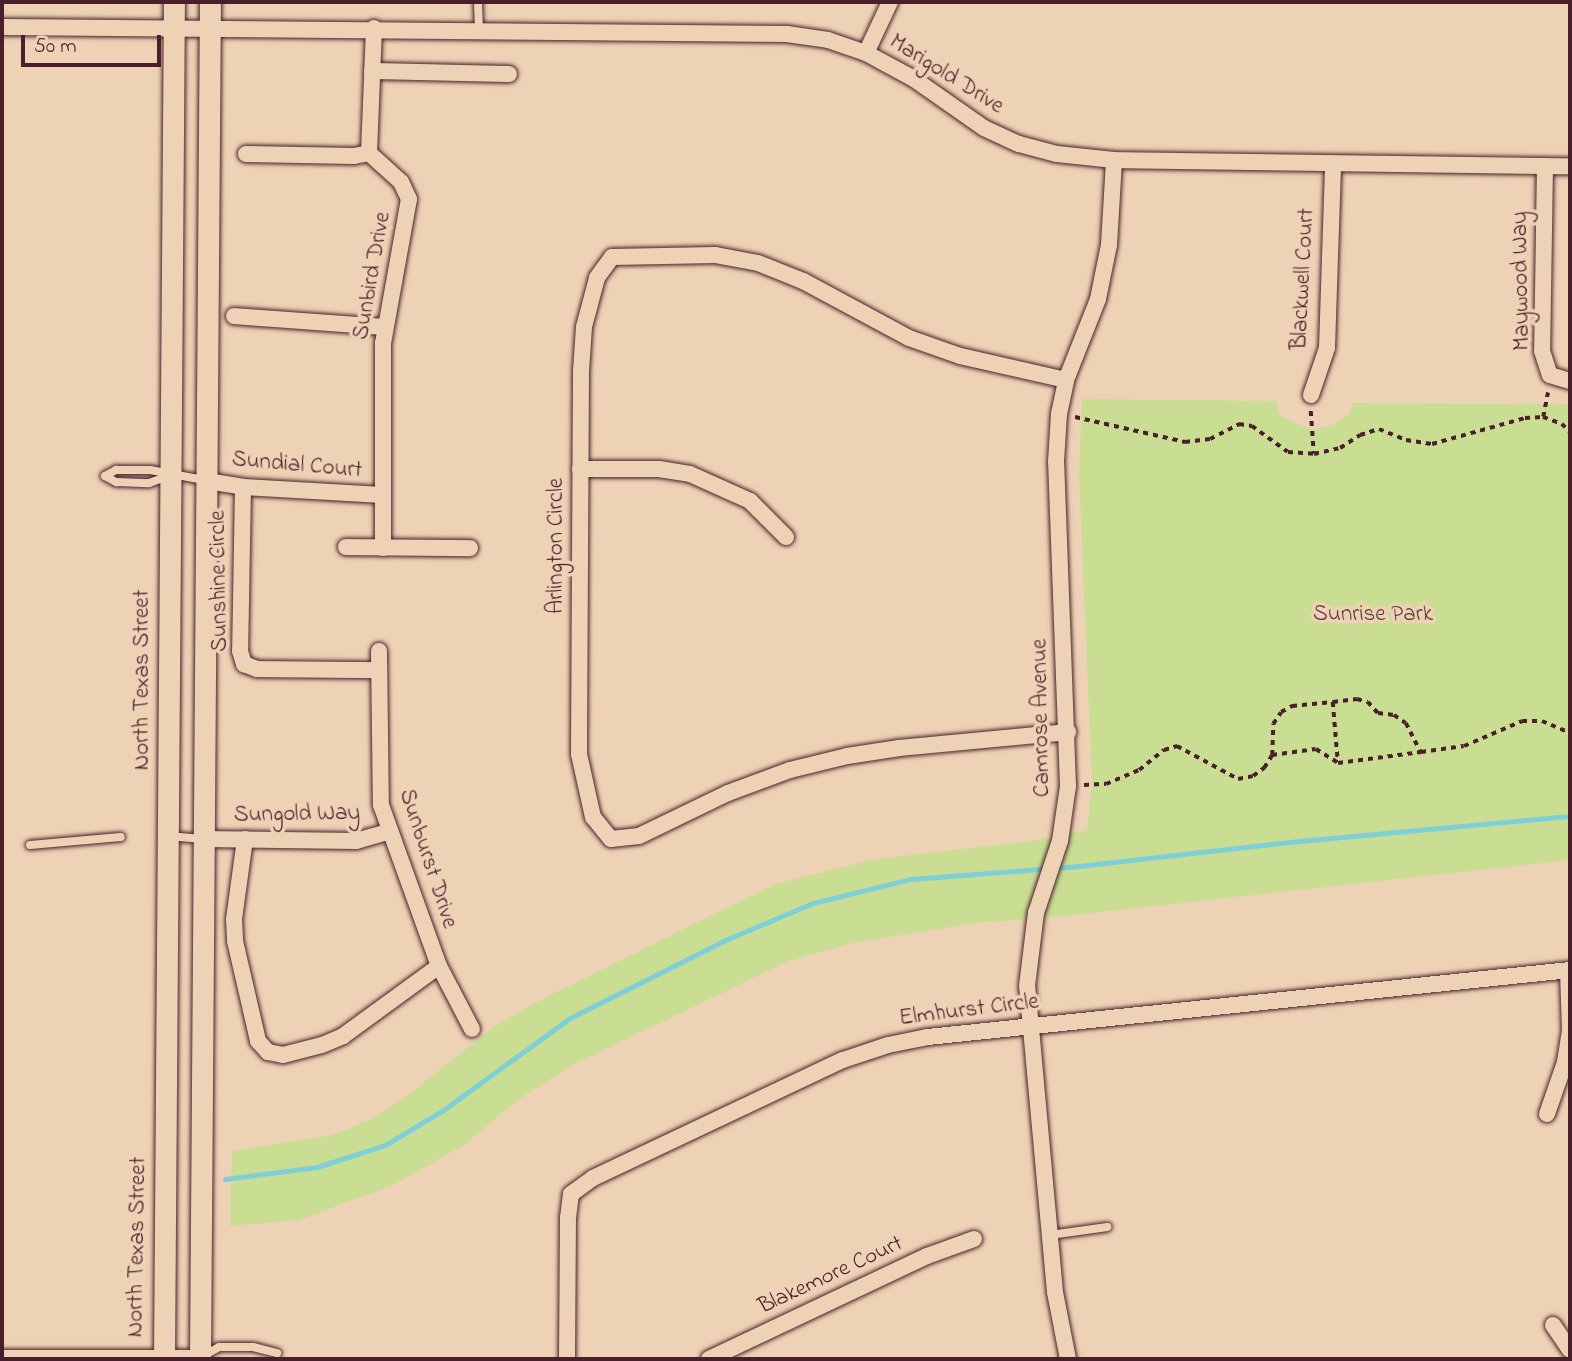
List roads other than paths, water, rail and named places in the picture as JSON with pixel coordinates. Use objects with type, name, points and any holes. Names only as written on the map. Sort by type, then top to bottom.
[{"type":"main road","name":"North Texas Street","points":[[164,1359],[174,2]]},
{"type":"main road","points":[[201,1359],[210,2]]},
{"type":"street","points":[[866,52],[890,2]]},
{"type":"street","name":"Marigold Drive","points":[[2,27],[174,26],[787,34],[828,40],[866,52],[914,79],[984,128],[1019,144],[1057,155],[1114,160],[1570,166]]},
{"type":"street","points":[[246,154],[354,156],[369,153],[374,28]]},
{"type":"street","points":[[372,71],[509,74]]},
{"type":"street","name":"Sunbird Drive","points":[[369,153],[401,182],[409,199],[384,327],[383,548]]},
{"type":"street","name":"Camrose Avenue","points":[[1068,1359],[1055,1292],[1027,986],[1036,913],[1060,841],[1068,786],[1056,462],[1059,414],[1066,380],[1098,299],[1109,245],[1114,160]]},
{"type":"street","name":"Blackwell Court","points":[[1311,395],[1327,348],[1333,164]]},
{"type":"street","name":"Maywood Way","points":[[1545,166],[1542,351],[1550,375],[1570,381]]},
{"type":"street","name":"Arlington Circle","points":[[1066,380],[960,356],[909,338],[803,281],[758,263],[715,255],[612,257],[597,278],[584,327],[580,468],[579,754],[593,817],[611,839],[639,836],[728,793],[790,770],[848,756],[899,748],[1068,732]]},
{"type":"street","points":[[234,316],[384,327]]},
{"type":"street","points":[[580,468],[659,468],[690,474],[750,501],[786,537]]},
{"type":"street","name":"Sundial Court","points":[[207,481],[243,487],[383,495]]},
{"type":"street","name":"Sunshine Circle","points":[[243,487],[240,651],[244,664],[257,669],[379,670]]},
{"type":"street","points":[[345,547],[470,548]]},
{"type":"street","name":"Sunburst Drive","points":[[379,651],[379,791],[390,831],[439,966],[472,1029]]},
{"type":"street","name":"Sungold Way","points":[[204,839],[356,841],[390,831]]},
{"type":"street","points":[[245,839],[234,919],[235,941],[258,1041],[268,1052],[283,1055],[322,1045],[343,1036],[439,966]]},
{"type":"street","points":[[1547,1114],[1565,1062],[1570,1031],[1569,971]]},
{"type":"street","name":"Elmhurst Circle","points":[[567,1359],[568,1218],[571,1194],[593,1178],[843,1060],[888,1045],[928,1037],[1569,971]]},
{"type":"street","name":"Blakemore Court","points":[[709,1359],[927,1256],[974,1239]]},
{"type":"street","points":[[1553,1325],[1570,1350]]},
{"type":"street","points":[[2,1358],[201,1359]]},
{"type":"lane","points":[[478,2],[479,30]]},
{"type":"lane","points":[[171,475],[149,483],[116,482],[105,476],[116,470],[149,470],[207,481]]},
{"type":"lane","points":[[168,836],[204,839]]},
{"type":"lane","points":[[30,845],[121,837]]},
{"type":"lane","points":[[1050,1235],[1107,1227]]},
{"type":"lane","points":[[201,1359],[219,1347],[253,1347],[277,1353],[269,1359]]},
{"type":"waterway","points":[[225,1179],[317,1167],[385,1145],[442,1111],[570,1018],[730,938],[813,903],[911,879],[1079,866],[1289,842],[1570,816]]},
{"type":"park label","name":"Sunrise Park","points":[[1373,615]]}]
